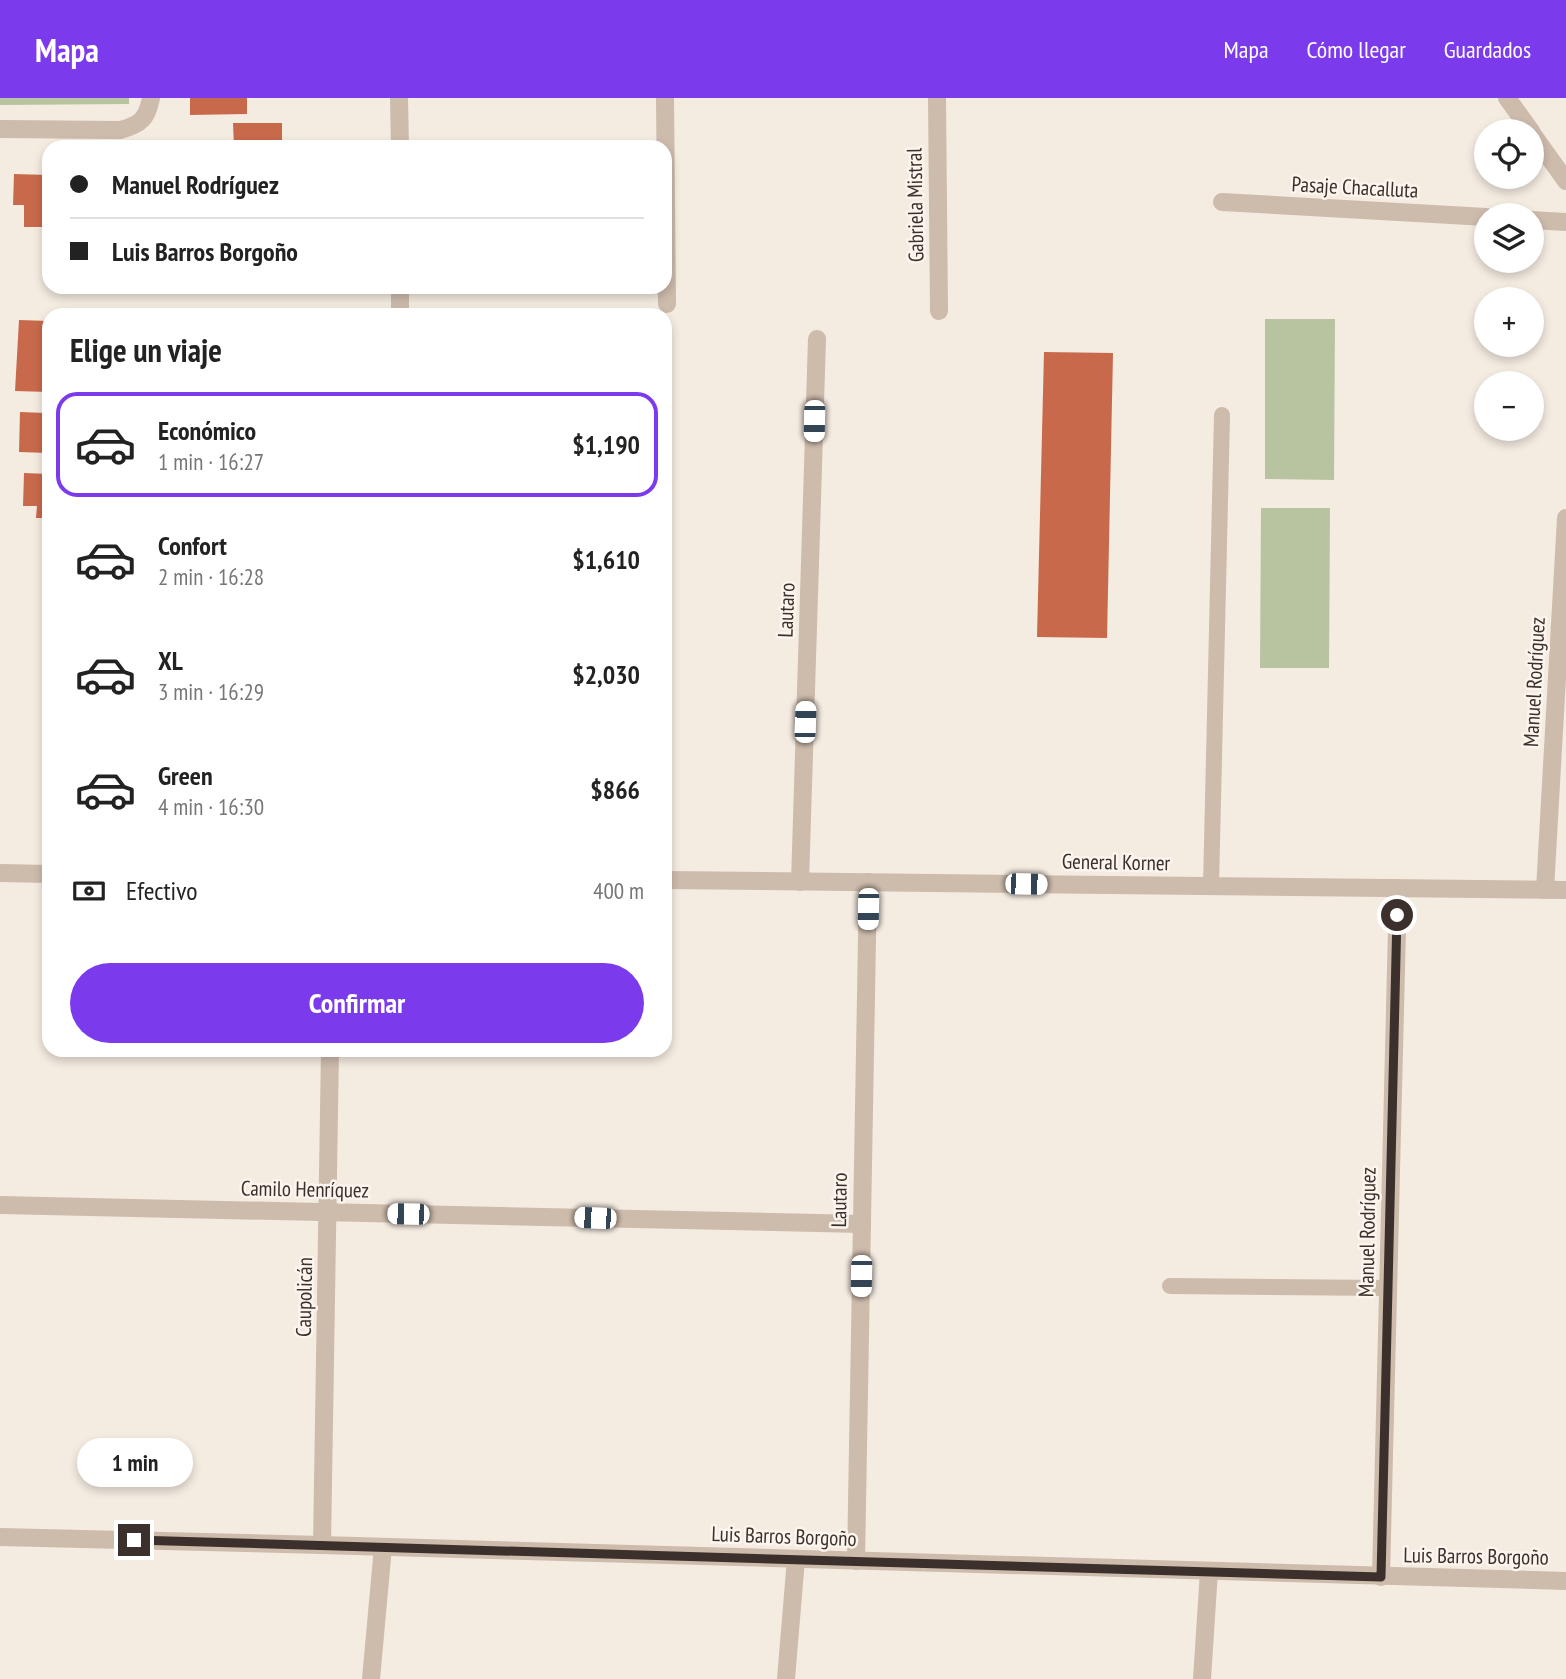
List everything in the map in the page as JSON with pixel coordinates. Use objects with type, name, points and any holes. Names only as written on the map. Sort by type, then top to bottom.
[{"type":"street","points":[[0,129],[120,130],[132,127],[142,120],[151,98]]},
{"type":"street","points":[[399,98],[400,140]]},
{"type":"street","points":[[666,98],[666,140]]},
{"type":"street","name":"Gabriela Mistral","points":[[937,98],[939,311]]},
{"type":"street","points":[[1507,98],[1522,119]]},
{"type":"street","points":[[1544,150],[1566,181]]},
{"type":"street","name":"Pasaje Chacalluta","points":[[1222,202],[1474,216]]},
{"type":"street","points":[[1544,221],[1566,222]]},
{"type":"street","points":[[667,294],[667,304]]},
{"type":"street","name":"Lautaro","points":[[800,882],[817,339]]},
{"type":"street","name":"Manuel Rodríguez","points":[[1545,890],[1566,518]]},
{"type":"street","points":[[0,873],[42,874]]},
{"type":"street","name":"General Korner","points":[[672,880],[1566,890]]},
{"type":"street","name":"Lautaro","points":[[856,1561],[868,882]]},
{"type":"street","name":"Manuel Rodríguez","points":[[1381,1577],[1398,888]]},
{"type":"street","name":"Caupolicán","points":[[322,1545],[330,1057]]},
{"type":"street","name":"Camilo Henríquez","points":[[0,1205],[862,1224]]},
{"type":"street","name":"Luis Barros Borgoño","points":[[0,1537],[1566,1581]]},
{"type":"street","points":[[372,1679],[383,1547]]},
{"type":"street","points":[[786,1679],[796,1559]]},
{"type":"street","points":[[1202,1679],[1209,1571]]},
{"type":"lane","points":[[1211,886],[1222,415]]},
{"type":"lane","points":[[1170,1286],[1388,1288]]},
{"type":"green space","points":[[0,98],[129,98],[129,104],[0,105]]},
{"type":"green space","points":[[1265,319],[1335,319],[1334,480],[1265,479]]},
{"type":"green space","points":[[1261,508],[1330,508],[1329,668],[1260,668]]},
{"type":"building","points":[[190,98],[247,98],[247,114],[190,115]]},
{"type":"building","points":[[233,123],[282,123],[282,140],[234,140]]},
{"type":"building","points":[[14,174],[42,175],[42,227],[24,227],[24,205],[13,205]]},
{"type":"building","points":[[19,320],[42,321],[42,392],[15,391]]},
{"type":"building","points":[[1044,352],[1113,353],[1107,638],[1037,637]]},
{"type":"building","points":[[20,412],[42,413],[42,453],[19,452]]},
{"type":"building","points":[[24,473],[42,474],[42,518],[36,518],[37,506],[23,506]]},
{"type":"route","points":[[134,1540],[1381,1577],[1397,915]]}]
